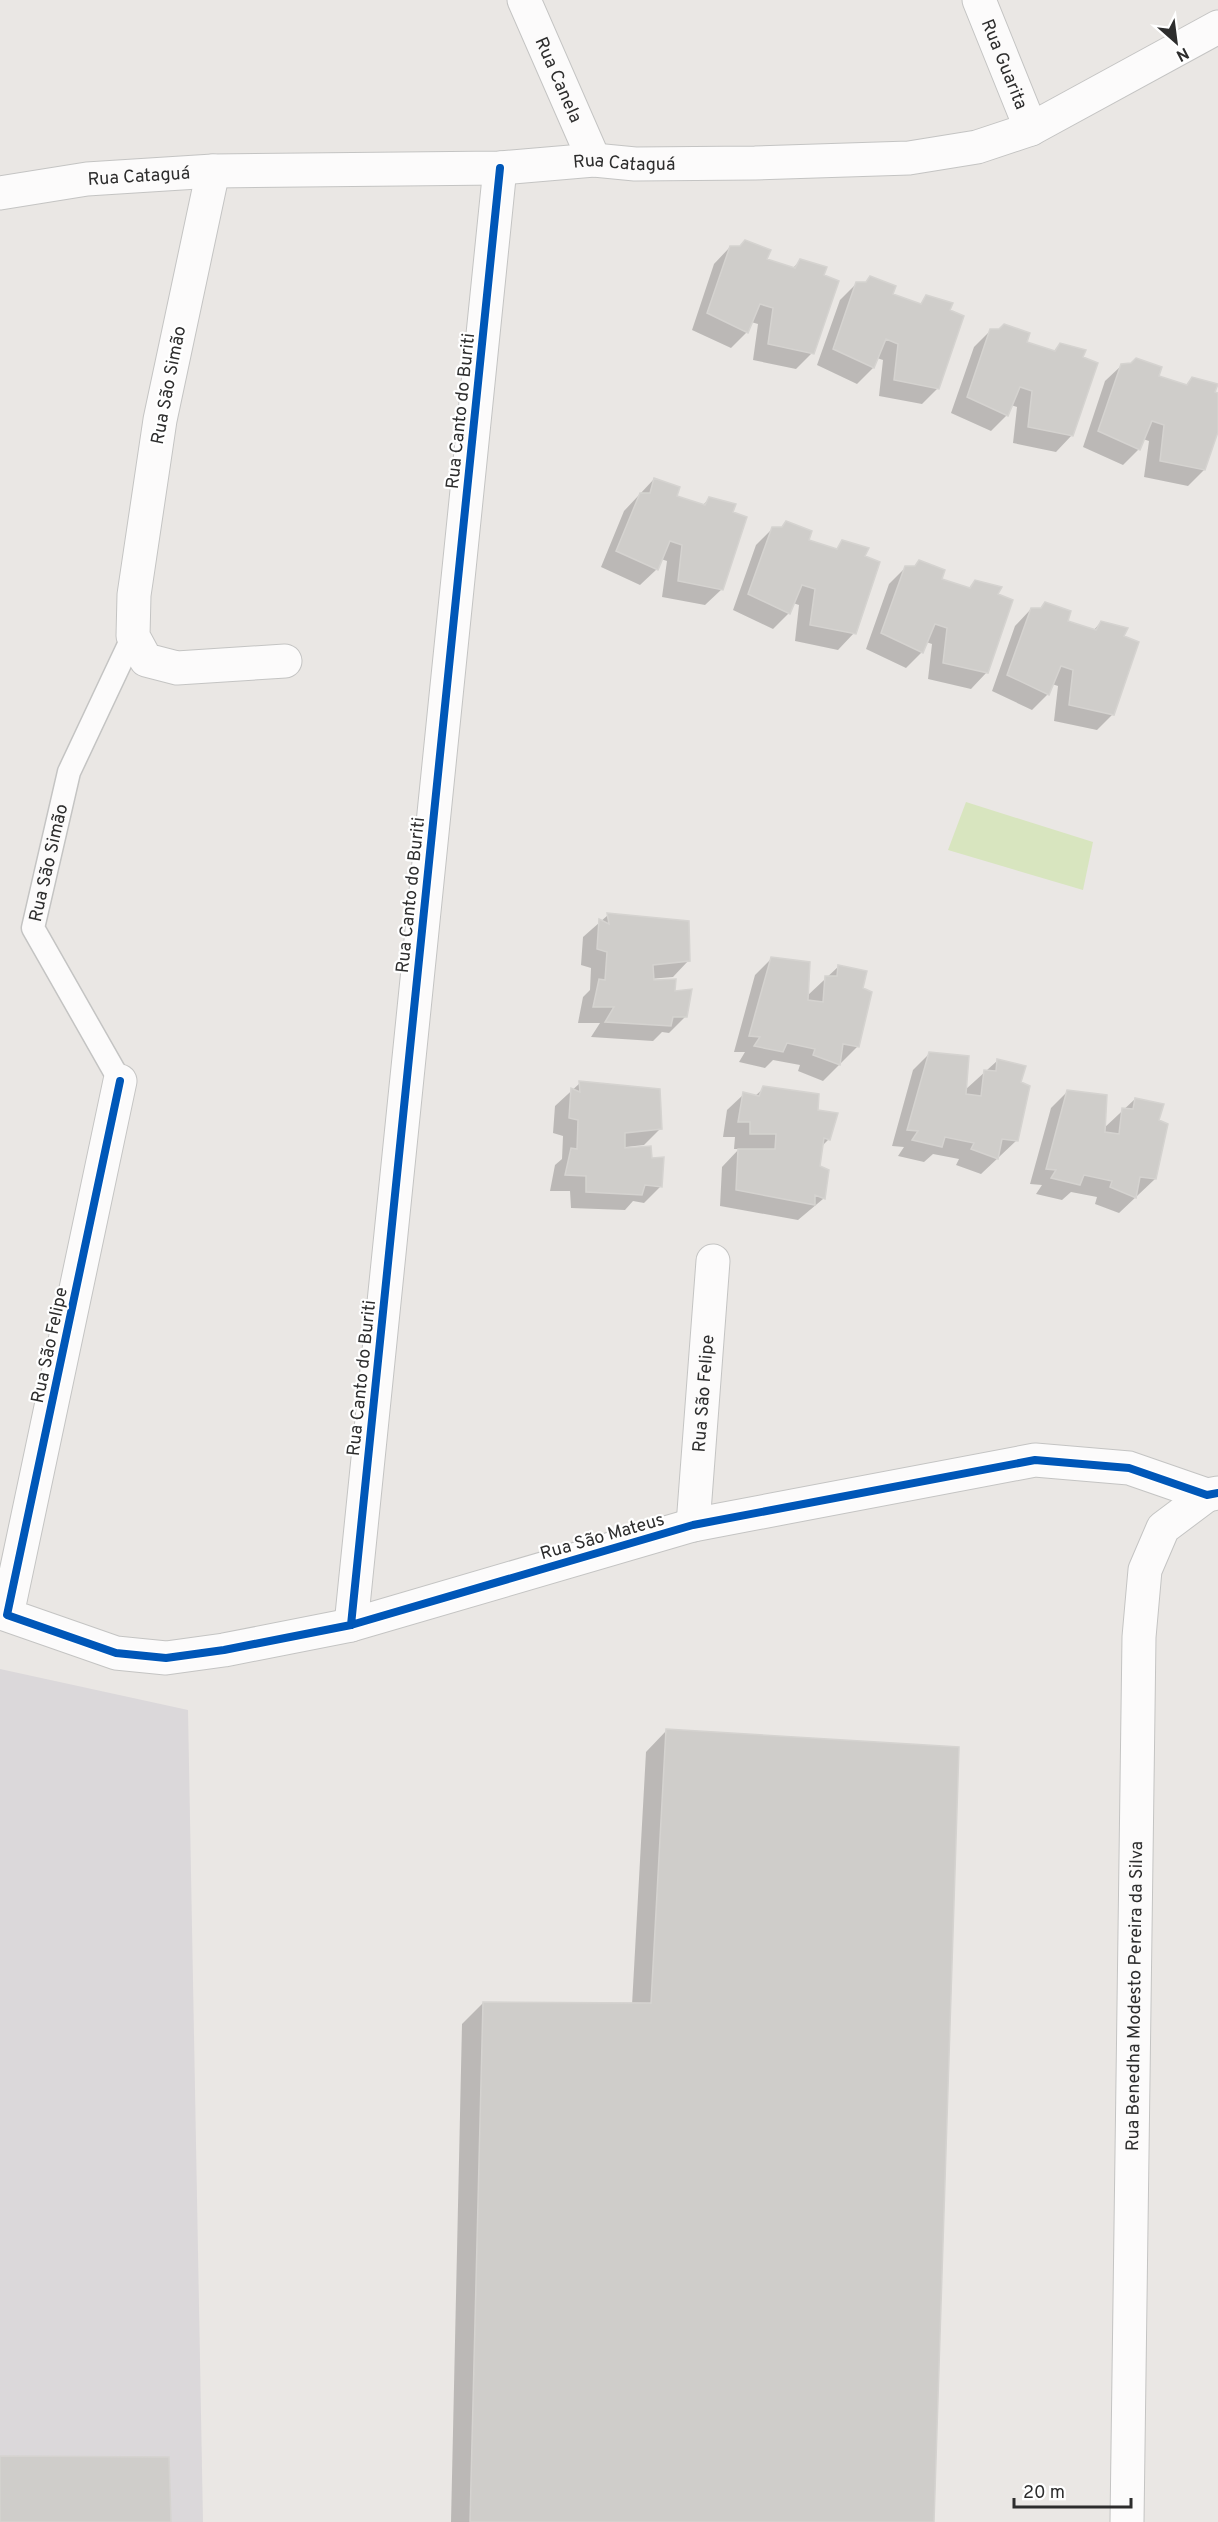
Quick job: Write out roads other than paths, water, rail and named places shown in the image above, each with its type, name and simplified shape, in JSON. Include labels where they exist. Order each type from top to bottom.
[{"type":"street","name":"Rua Canela","points":[[524,0],[594,160]]},
{"type":"street","name":"Rua Guarita","points":[[979,0],[1031,129]]},
{"type":"street","name":"Rua Cataguá","points":[[0,193],[87,179],[213,171],[500,168],[594,160],[634,164],[909,158],[977,147],[1031,129],[1218,27]]},
{"type":"street","name":"Rua Canto do Buriti","points":[[351,1624],[500,168]]},
{"type":"street","name":"Rua São Simão","points":[[133,636],[134,595],[160,420],[213,171]]},
{"type":"street","points":[[133,636],[146,660],[177,668],[285,661]]},
{"type":"street","name":"Rua São Felipe","points":[[4,1615],[120,1081]]},
{"type":"street","name":"Rua São Felipe","points":[[693,1525],[713,1261]]},
{"type":"street","name":"Rua São Mateus","points":[[4,1615],[116,1653],[166,1658],[224,1650],[351,1624],[693,1525],[1035,1460],[1129,1468],[1213,1494]]},
{"type":"street","name":"Rua Benedha Modesto Pereira da Silva","points":[[1127,2522],[1138,1637],[1145,1570],[1163,1528],[1213,1494]]},
{"type":"lane","name":"Rua São Simão","points":[[120,1081],[33,928],[69,772],[133,636]]}]
